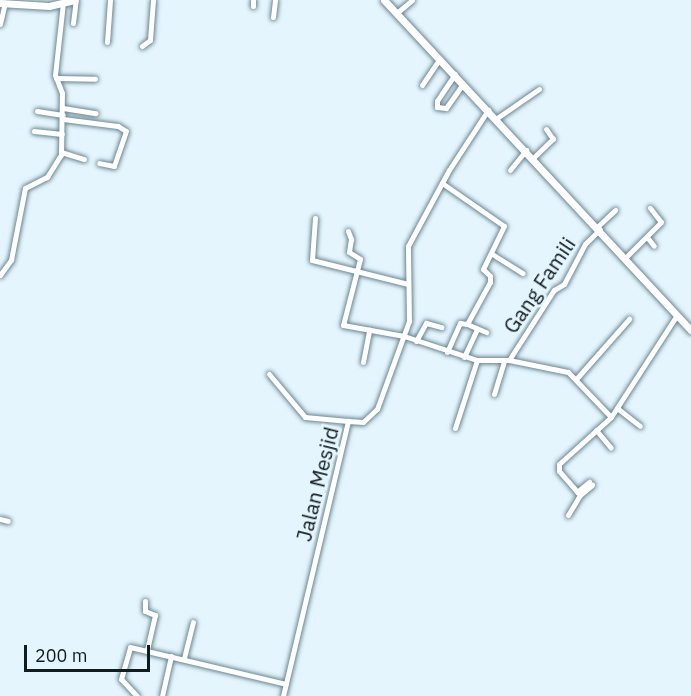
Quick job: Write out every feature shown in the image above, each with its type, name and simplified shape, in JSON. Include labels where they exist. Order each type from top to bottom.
[{"type":"street","points":[[0,24],[2,2],[63,3],[75,0],[73,23]]},
{"type":"street","points":[[107,42],[110,0]]},
{"type":"street","points":[[142,46],[150,40],[153,0]]},
{"type":"street","points":[[273,17],[275,0]]},
{"type":"street","points":[[384,0],[399,11],[463,84],[489,109],[691,330]]},
{"type":"street","points":[[399,11],[412,0]]},
{"type":"street","points":[[0,275],[11,260],[25,188],[47,177],[61,153],[63,114],[56,78],[63,3]]},
{"type":"street","points":[[422,85],[440,58]]},
{"type":"street","points":[[455,74],[438,99],[437,107],[446,108],[463,84]]},
{"type":"street","points":[[56,78],[95,79]]},
{"type":"street","points":[[497,118],[539,88]]},
{"type":"street","name":"Jalan Mesjid","points":[[283,696],[348,421],[363,422],[377,409],[411,312],[408,246],[442,183],[489,109]]},
{"type":"street","points":[[37,111],[63,114],[118,126],[126,130],[114,166],[99,163]]},
{"type":"street","points":[[63,114],[96,113]]},
{"type":"street","points":[[533,158],[553,139],[546,129]]},
{"type":"street","points":[[34,131],[62,134]]},
{"type":"street","points":[[510,170],[526,150]]},
{"type":"street","points":[[61,153],[84,159]]},
{"type":"street","points":[[442,183],[504,224],[492,254],[483,268],[490,276],[490,282],[466,324]]},
{"type":"street","points":[[625,258],[661,222],[650,208]]},
{"type":"street","name":"Gang Famili","points":[[494,394],[506,361],[554,290],[564,284],[585,244],[615,210]]},
{"type":"street","points":[[315,218],[311,259],[408,284]]},
{"type":"street","points":[[348,231],[351,239],[349,252],[359,257],[343,325],[404,336],[477,360],[506,361],[564,371],[577,378],[611,417]]},
{"type":"street","points":[[647,237],[654,246]]},
{"type":"street","points":[[492,254],[522,273]]},
{"type":"street","points":[[579,493],[559,466],[611,417],[677,315]]},
{"type":"street","points":[[577,378],[629,319]]},
{"type":"street","points":[[416,341],[427,322],[441,327]]},
{"type":"street","points":[[447,351],[460,323],[486,332]]},
{"type":"street","points":[[464,357],[477,329]]},
{"type":"street","points":[[363,362],[369,330]]},
{"type":"street","points":[[455,428],[477,360]]},
{"type":"street","points":[[269,374],[305,417],[348,421]]},
{"type":"street","points":[[617,408],[640,426]]},
{"type":"street","points":[[596,430],[611,448]]},
{"type":"street","points":[[568,515],[579,493],[591,484]]},
{"type":"street","points":[[0,519],[8,521]]},
{"type":"street","points":[[146,601],[145,610],[155,614],[147,650]]},
{"type":"street","points":[[184,658],[193,622]]},
{"type":"street","points":[[137,696],[122,679],[129,648],[184,658],[286,684]]},
{"type":"street","points":[[162,696],[171,656]]}]
